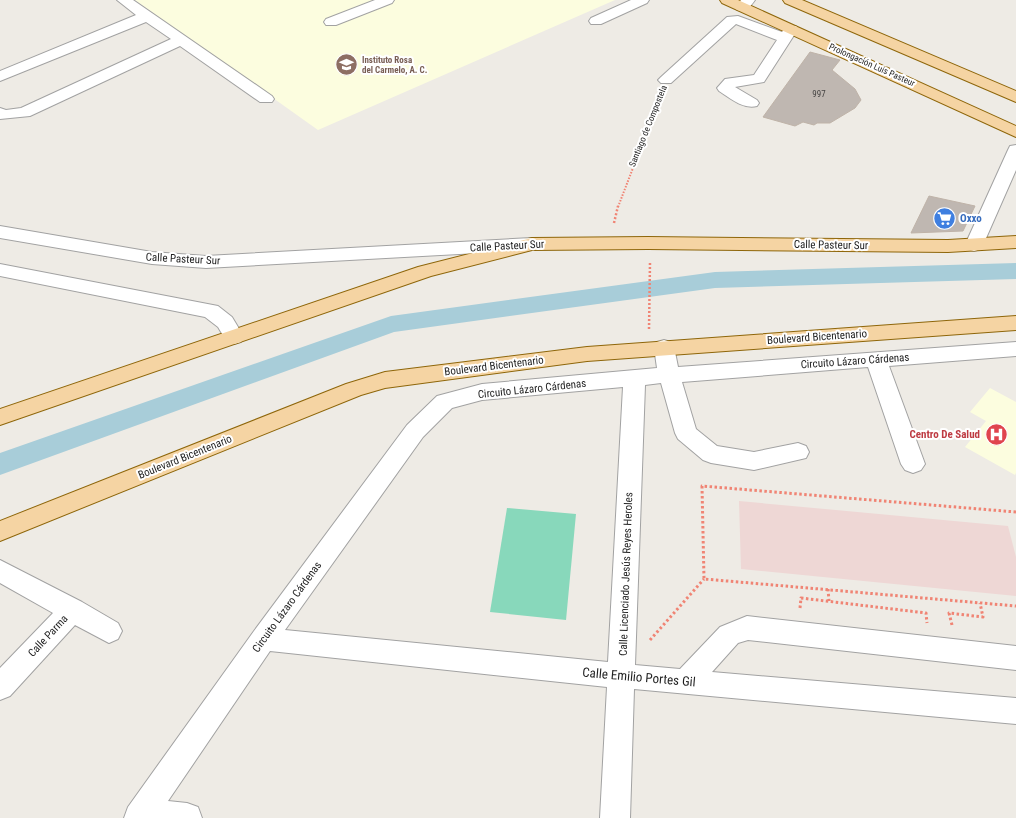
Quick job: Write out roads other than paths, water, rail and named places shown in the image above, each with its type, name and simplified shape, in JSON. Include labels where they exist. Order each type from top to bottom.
[{"type":"main road","name":"Prolongación Luis Pasteur","points":[[727,0],[745,3],[788,34],[947,99],[1016,132]]},
{"type":"main road","points":[[790,0],[1016,97]]},
{"type":"main road","points":[[947,99],[978,81]]},
{"type":"main road","name":"Calle Pasteur Sur","points":[[532,244],[974,245],[1016,242]]},
{"type":"main road","points":[[0,417],[425,271],[532,244]]},
{"type":"main road","name":"Boulevard Bicentenario","points":[[0,531],[354,389],[385,380],[587,354],[664,347],[1016,323]]},
{"type":"street","points":[[124,0],[266,99]]},
{"type":"street","points":[[331,22],[387,0]]},
{"type":"street","points":[[596,21],[642,0]]},
{"type":"street","points":[[0,76],[147,16]]},
{"type":"street","name":"Santiago de Compostela","points":[[666,80],[732,20],[738,20],[788,34]]},
{"type":"street","points":[[751,103],[725,88],[726,86],[730,83],[759,79],[788,34]]},
{"type":"street","points":[[0,113],[3,115],[24,113],[181,40]]},
{"type":"street","points":[[974,245],[1016,150]]},
{"type":"street","name":"Calle Pasteur Sur","points":[[0,232],[152,258],[206,262],[532,244]]},
{"type":"street","points":[[0,270],[211,311],[222,317],[229,326],[234,337]]},
{"type":"street","points":[[990,351],[1003,341],[1016,337]]},
{"type":"street","points":[[664,347],[669,375],[686,433],[712,454],[754,461],[798,452]]},
{"type":"street","name":"Circuito Lázaro Cárdenas","points":[[141,815],[263,639],[415,431],[445,402],[482,392],[669,375],[1016,349]]},
{"type":"street","points":[[876,360],[913,464]]},
{"type":"street","name":"Calle Licenciado Jesús Reyes Heroles","points":[[615,818],[634,379]]},
{"type":"street","name":"Calle Parma","points":[[0,571],[73,610],[0,687]]},
{"type":"street","points":[[73,610],[109,631]]},
{"type":"street","points":[[685,682],[729,635],[747,628],[1016,658]]},
{"type":"street","name":"Calle Emilio Portes Gil","points":[[263,639],[622,676],[1016,711]]},
{"type":"street","points":[[141,815],[187,818]]},
{"type":"waterway","points":[[0,464],[391,324],[715,280],[1016,271]]},
{"type":"place","name":"Instituto Rosa del Carmelo, A. C.","points":[[347,65]]},
{"type":"place","name":"Oxxo","points":[[944,218]]},
{"type":"place","name":"Centro De Salud","points":[[996,434]]}]
